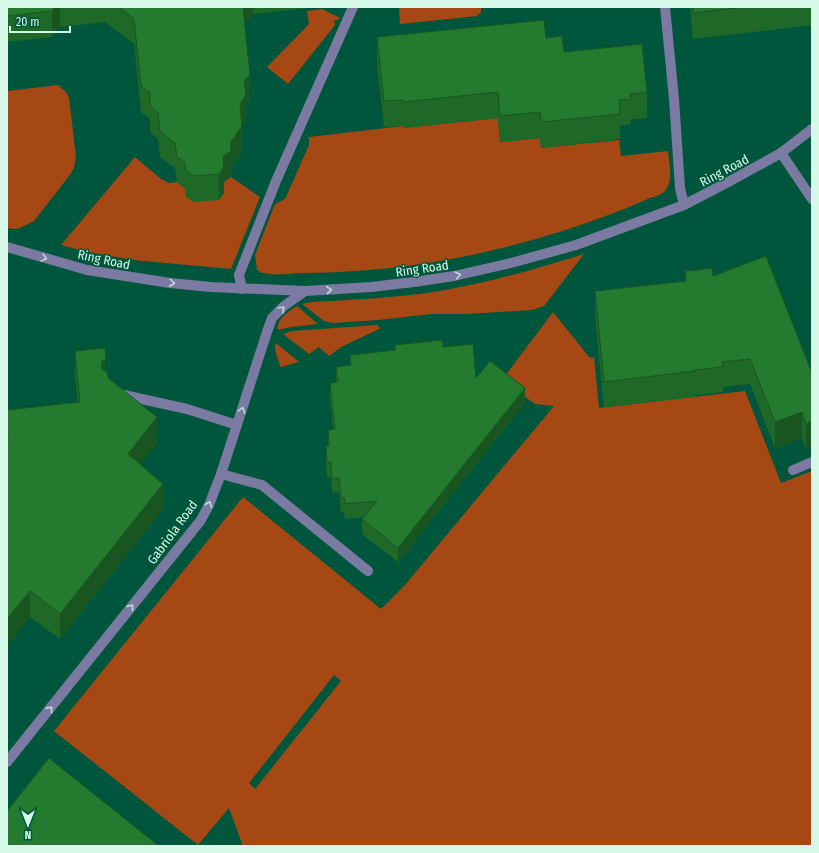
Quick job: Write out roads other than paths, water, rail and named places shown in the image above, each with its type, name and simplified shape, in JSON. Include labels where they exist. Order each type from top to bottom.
[{"type":"street","points":[[242,289],[239,275],[276,181],[353,7]]},
{"type":"street","points":[[665,7],[674,99],[680,188],[684,205]]},
{"type":"street","name":"Ring Road","points":[[7,247],[87,270],[124,277],[170,283],[242,289],[305,291],[371,287],[454,276],[511,263],[576,244],[684,205],[730,182],[781,153],[812,128]]},
{"type":"street","points":[[781,153],[812,199]]},
{"type":"street","name":"Gabriola Road","points":[[7,762],[201,520],[209,505],[221,474],[272,318],[284,306],[305,291]]},
{"type":"street","points":[[107,391],[187,410],[237,425]]},
{"type":"street","points":[[793,470],[812,462]]},
{"type":"street","points":[[221,474],[262,485],[368,571]]}]
